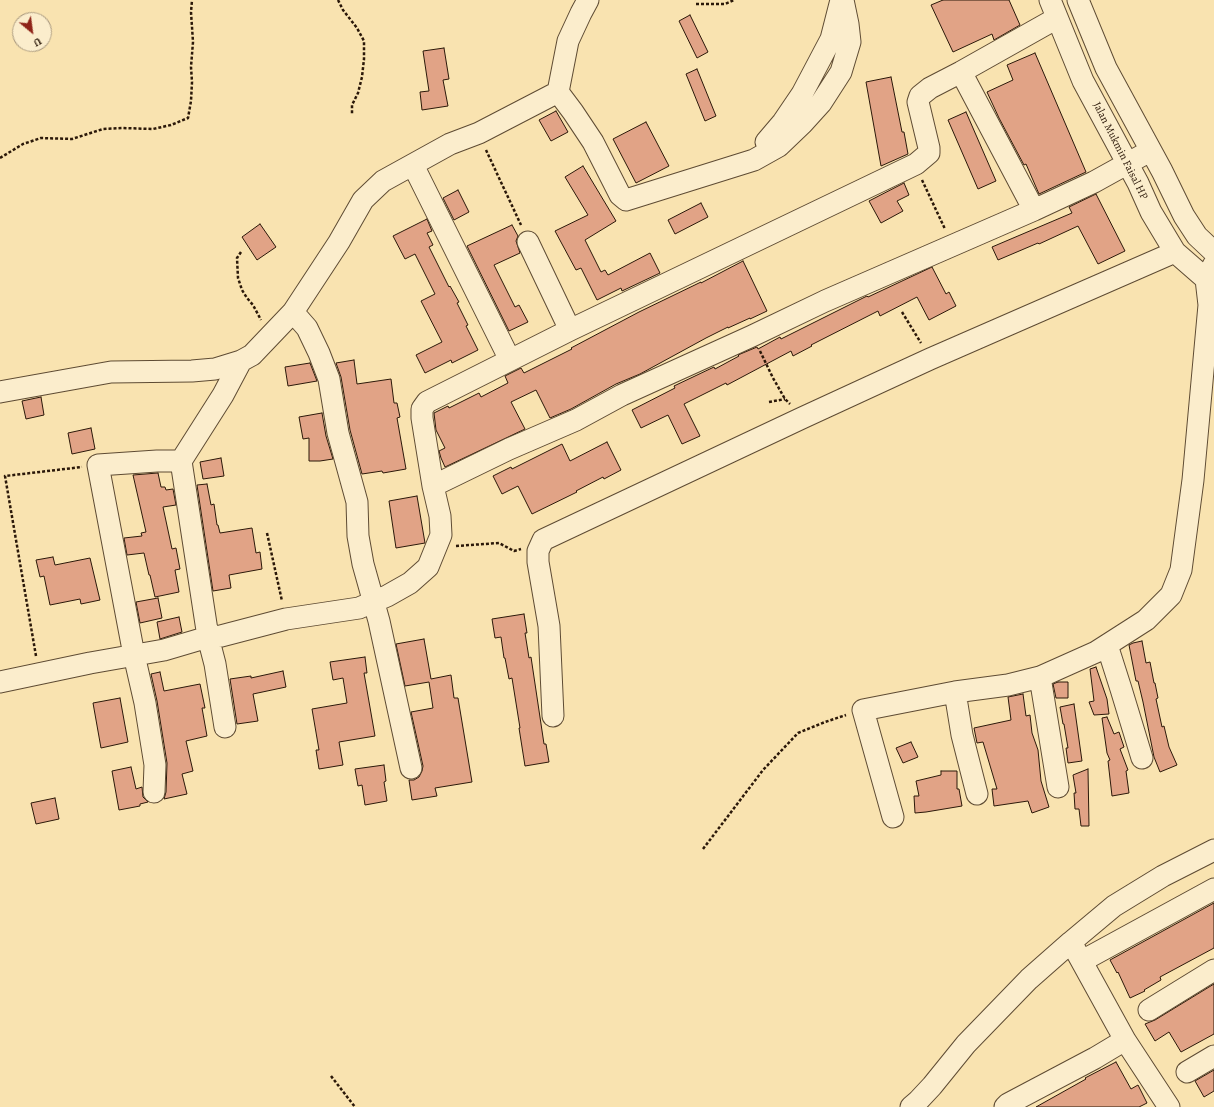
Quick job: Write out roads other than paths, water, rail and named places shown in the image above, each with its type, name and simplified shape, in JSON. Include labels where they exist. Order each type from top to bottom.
[{"type":"street","points":[[588,0],[568,41],[558,92],[593,142],[620,195],[626,200],[754,160],[779,146],[821,103],[841,72],[850,42],[848,24],[842,0]]},
{"type":"street","points":[[1078,0],[1106,68],[1162,171],[1184,216],[1197,236],[1214,252]]},
{"type":"street","points":[[0,682],[90,663],[164,650],[208,637],[221,636],[286,619],[359,608],[410,584],[428,567],[441,535],[440,516],[433,486],[422,418],[422,409],[427,402],[570,330],[916,164],[929,153],[918,102],[920,96],[930,88],[960,72],[1054,9]]},
{"type":"street","name":"Jalan Mukmin Faisal HP","points":[[1054,9],[1083,81],[1138,183],[1151,212],[1175,252],[1211,276]]},
{"type":"street","points":[[960,72],[1034,210]]},
{"type":"street","points":[[0,392],[111,372],[192,371],[215,368],[241,361],[252,355],[293,312],[339,242],[363,200],[383,181],[450,144],[479,133],[558,92]]},
{"type":"street","points":[[433,486],[509,449],[576,420],[622,395],[825,301],[1034,210],[1094,182],[1150,151]]},
{"type":"street","points":[[413,165],[510,360]]},
{"type":"street","points":[[528,242],[570,330]]},
{"type":"street","points":[[553,716],[549,626],[538,562],[538,552],[543,540],[930,359],[1175,252]]},
{"type":"street","points":[[893,817],[863,710],[1040,677],[1096,652],[1146,620],[1171,595],[1181,570],[1193,480],[1211,276]]},
{"type":"street","points":[[293,312],[307,328],[329,378],[338,433],[357,502],[358,536],[363,564],[379,622],[411,768]]},
{"type":"street","points":[[225,727],[215,664],[208,637],[181,461],[223,395],[241,361]]},
{"type":"street","points":[[154,792],[155,765],[145,703],[134,655],[98,466],[157,461],[181,461]]},
{"type":"street","points":[[1107,645],[1122,689],[1142,758]]},
{"type":"street","points":[[1040,677],[1058,787]]},
{"type":"street","points":[[955,692],[962,735],[977,794]]},
{"type":"street","points":[[911,1107],[932,1086],[966,1044],[1029,979],[1071,942],[1114,906],[1163,876],[1214,850]]},
{"type":"street","points":[[1082,961],[1214,889]]},
{"type":"street","points":[[1071,942],[1125,1040],[1168,1107]]},
{"type":"street","points":[[1149,1010],[1214,970]]},
{"type":"street","points":[[1005,1107],[1125,1040]]},
{"type":"street","points":[[1187,1072],[1214,1056]]}]
